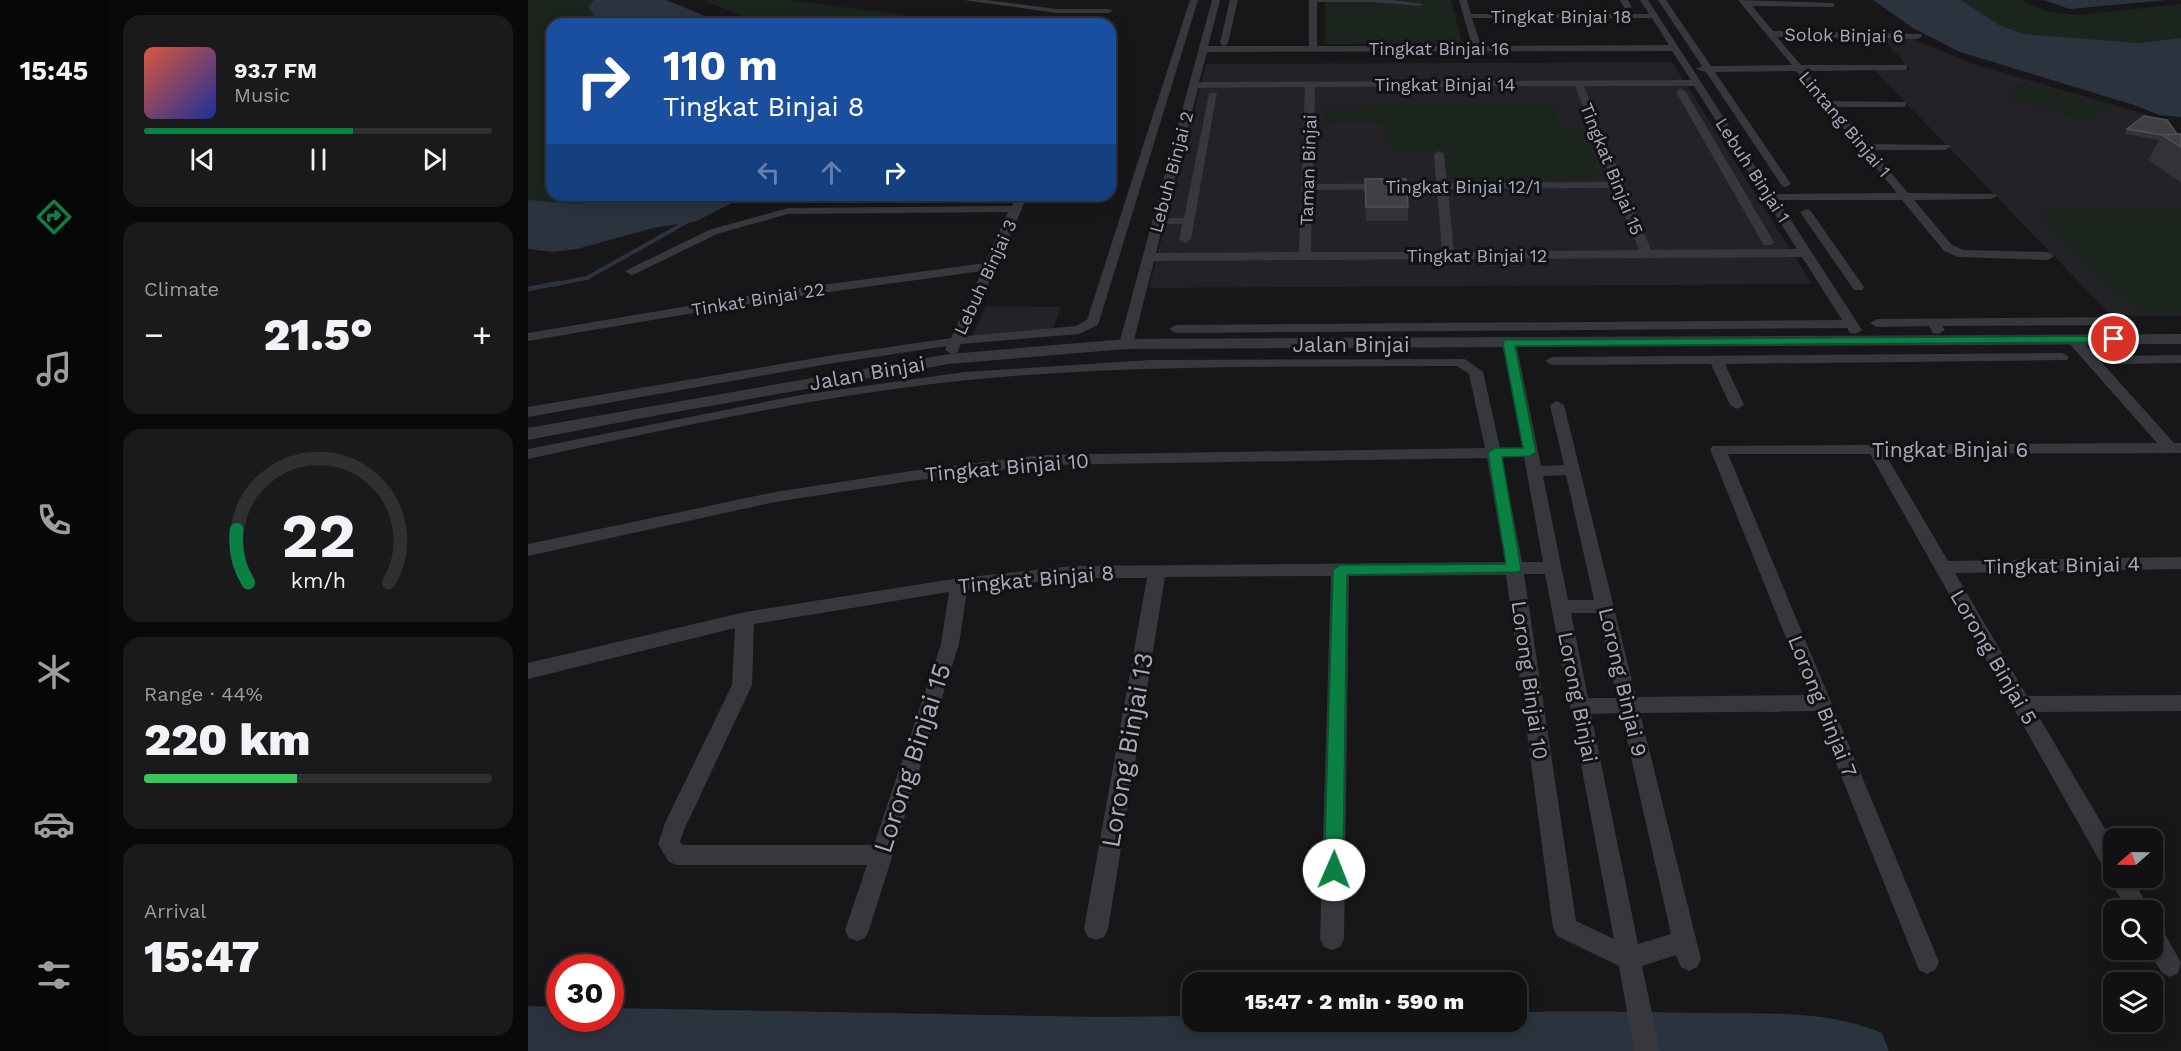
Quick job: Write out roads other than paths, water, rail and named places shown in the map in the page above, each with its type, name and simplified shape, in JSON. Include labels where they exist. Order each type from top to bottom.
[{"type":"street","points":[[967,0],[1057,11],[1108,11]]},
{"type":"street","points":[[1105,18],[1114,0]]},
{"type":"street","name":"Lebuh Binjai 2","points":[[955,341],[1079,330],[1094,322],[1194,0]]},
{"type":"street","name":"Lebuh Binjai 2","points":[[1126,344],[1216,0]]},
{"type":"street","points":[[1224,43],[1234,0]]},
{"type":"street","points":[[1313,48],[1313,0],[1388,0],[1420,4]]},
{"type":"street","points":[[1463,0],[1476,48]]},
{"type":"street","name":"Lebuh Binjai 1","points":[[1644,0],[1862,341]]},
{"type":"street","name":"Lebuh Binjai 1","points":[[1662,0],[1786,184]]},
{"type":"street","points":[[1744,2],[1831,5]]},
{"type":"street","name":"Lintang Binjai 1","points":[[1744,2],[1948,248],[1962,254],[2048,256]]},
{"type":"street","name":"Tingkat Binjai 18","points":[[1468,16],[1549,12],[1655,16]]},
{"type":"street","name":"Solok Binjai 6","points":[[1770,34],[1918,36]]},
{"type":"street","name":"Tingkat Binjai 16","points":[[1203,49],[1675,48]]},
{"type":"street","points":[[1688,69],[1904,67]]},
{"type":"street","name":"Tingkat Binjai 15","points":[[1578,83],[1646,254]]},
{"type":"street","name":"Tingkat Binjai 14","points":[[1194,85],[1697,83]]},
{"type":"street","name":"Taman Binjai","points":[[1305,256],[1310,84]]},
{"type":"street","points":[[1681,92],[1768,242]]},
{"type":"street","points":[[1185,239],[1214,94]]},
{"type":"street","points":[[1828,104],[1903,104]]},
{"type":"street","points":[[1690,107],[1713,107]]},
{"type":"street","points":[[1187,110],[1210,110]]},
{"type":"street","points":[[1864,147],[1945,147]]},
{"type":"street","points":[[1439,154],[1448,255]]},
{"type":"street","name":"Tingkat Binjai 12/1","points":[[1308,188],[1618,185]]},
{"type":"street","points":[[1770,197],[1991,196]]},
{"type":"street","name":"Lebuh Binjai 3","points":[[949,359],[955,341],[1019,201]]},
{"type":"street","points":[[631,271],[713,232],[788,212],[1016,209]]},
{"type":"street","name":"Lebuh Binjai 1","points":[[1806,212],[1857,287]]},
{"type":"street","points":[[1755,219],[1816,227]]},
{"type":"street","points":[[1158,221],[1189,221]]},
{"type":"street","name":"Tingkat Binjai 12","points":[[1149,257],[1806,253]]},
{"type":"street","name":"Tinkat Binjai 22","points":[[528,337],[771,296],[989,266]]},
{"type":"street","points":[[1876,323],[2116,321],[2134,339]]},
{"type":"street","points":[[1933,322],[1946,340]]},
{"type":"street","points":[[1176,329],[1218,337],[1851,324]]},
{"type":"street","points":[[1731,325],[1739,341]]},
{"type":"street","name":"Jalan Binjai","points":[[528,434],[949,359],[1218,337],[1390,344],[2172,339]]},
{"type":"street","points":[[2073,339],[2176,448]]},
{"type":"street","points":[[2117,360],[2181,358],[2172,339]]},
{"type":"street","points":[[1976,340],[1991,357]]},
{"type":"street","points":[[528,412],[828,360],[955,341]]},
{"type":"street","points":[[1616,342],[1622,361]]},
{"type":"street","name":"Lorong Binjai","points":[[1509,343],[1647,1051]]},
{"type":"street","points":[[528,454],[749,409],[964,376],[1106,365],[1392,363],[1390,344]]},
{"type":"street","points":[[1020,372],[1022,352]]},
{"type":"street","points":[[1552,361],[2062,357]]},
{"type":"street","points":[[827,380],[828,360]]},
{"type":"street","points":[[1716,360],[1737,405]]},
{"type":"street","name":"Lorong Binjai 10","points":[[1392,363],[1460,362],[1476,372],[1495,453],[1514,569],[1565,928],[1629,959]]},
{"type":"street","name":"Lorong Binjai 9","points":[[1557,405],[1687,950],[1629,959]]},
{"type":"street","points":[[554,429],[562,406]]},
{"type":"street","points":[[592,441],[599,420]]},
{"type":"street","name":"Tingkat Binjai 6","points":[[1718,449],[2176,448]]},
{"type":"street","name":"Lorong Binjai 7","points":[[1718,449],[1927,962]]},
{"type":"street","name":"Lorong Binjai 5","points":[[1875,449],[2103,846]]},
{"type":"street","name":"Tingkat Binjai 10","points":[[528,550],[775,497],[911,476],[1041,460],[1495,453],[1572,470]]},
{"type":"street","name":"Tingkat Binjai 4","points":[[1942,567],[2181,563]]},
{"type":"street","name":"Tingkat Binjai 8","points":[[528,671],[745,619],[959,584],[1072,572],[1553,568]]},
{"type":"street","points":[[1332,939],[1340,570]]},
{"type":"street","name":"Lorong Binjai 13","points":[[1096,929],[1157,571]]},
{"type":"street","name":"Lorong Binjai 15","points":[[857,930],[950,644],[959,584]]},
{"type":"street","points":[[1560,607],[1605,606]]},
{"type":"street","points":[[745,619],[742,685],[673,830],[669,844],[676,855],[880,855]]},
{"type":"street","points":[[1580,706],[1821,703]]},
{"type":"street","points":[[2021,704],[2181,703]]},
{"type":"street","points":[[2163,953],[2170,965]]},
{"type":"waterway","points":[[551,285],[587,278],[690,220]]},
{"type":"waterway","points":[[528,289],[559,283]]},
{"type":"waterway","points":[[528,1031],[1101,1042],[1586,1036],[1818,1040],[1864,1051]]}]
